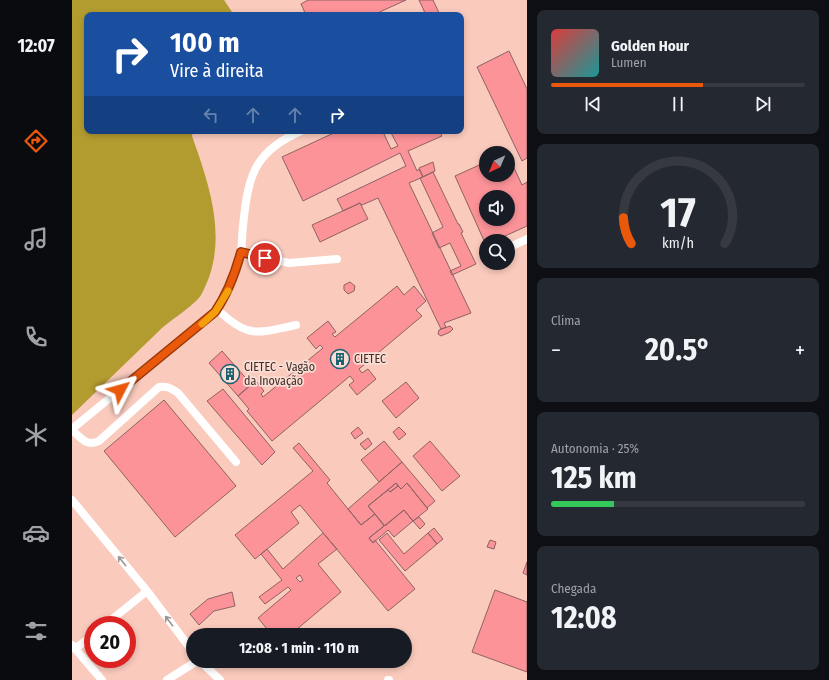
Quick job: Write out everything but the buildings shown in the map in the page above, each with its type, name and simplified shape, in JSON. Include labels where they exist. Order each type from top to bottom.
[{"type":"lane","points":[[236,462],[178,393],[165,386],[159,387],[99,441],[93,443],[85,442],[72,430],[204,322],[217,309],[232,283],[241,252],[247,193],[255,169],[262,156],[274,144],[295,134]]},
{"type":"lane","points":[[515,245],[527,239]]},
{"type":"lane","points":[[241,252],[289,263],[337,258]]},
{"type":"lane","points":[[217,309],[230,321],[245,331],[264,331],[296,325]]},
{"type":"lane","points":[[72,500],[186,643]]},
{"type":"lane","points":[[116,616],[146,591]]},
{"type":"lane","points":[[84,641],[74,647],[102,680]]},
{"type":"lane","points":[[167,680],[187,668]]},
{"type":"lane","points":[[207,668],[220,680]]},
{"type":"shaded area","points":[[72,0],[224,0],[232,12],[84,12],[84,134],[192,134],[210,195],[216,235],[210,275],[198,299],[162,328],[72,415]]},
{"type":"slow traffic","points":[[202,324],[215,312],[228,291]]},
{"type":"place","name":"CIETEC","points":[[340,359]]},
{"type":"place","name":"CIETEC - Vagão da Inovação","points":[[230,374]]},
{"type":"route","points":[[120,390],[215,312],[223,301],[232,283],[241,252],[265,258]]}]
